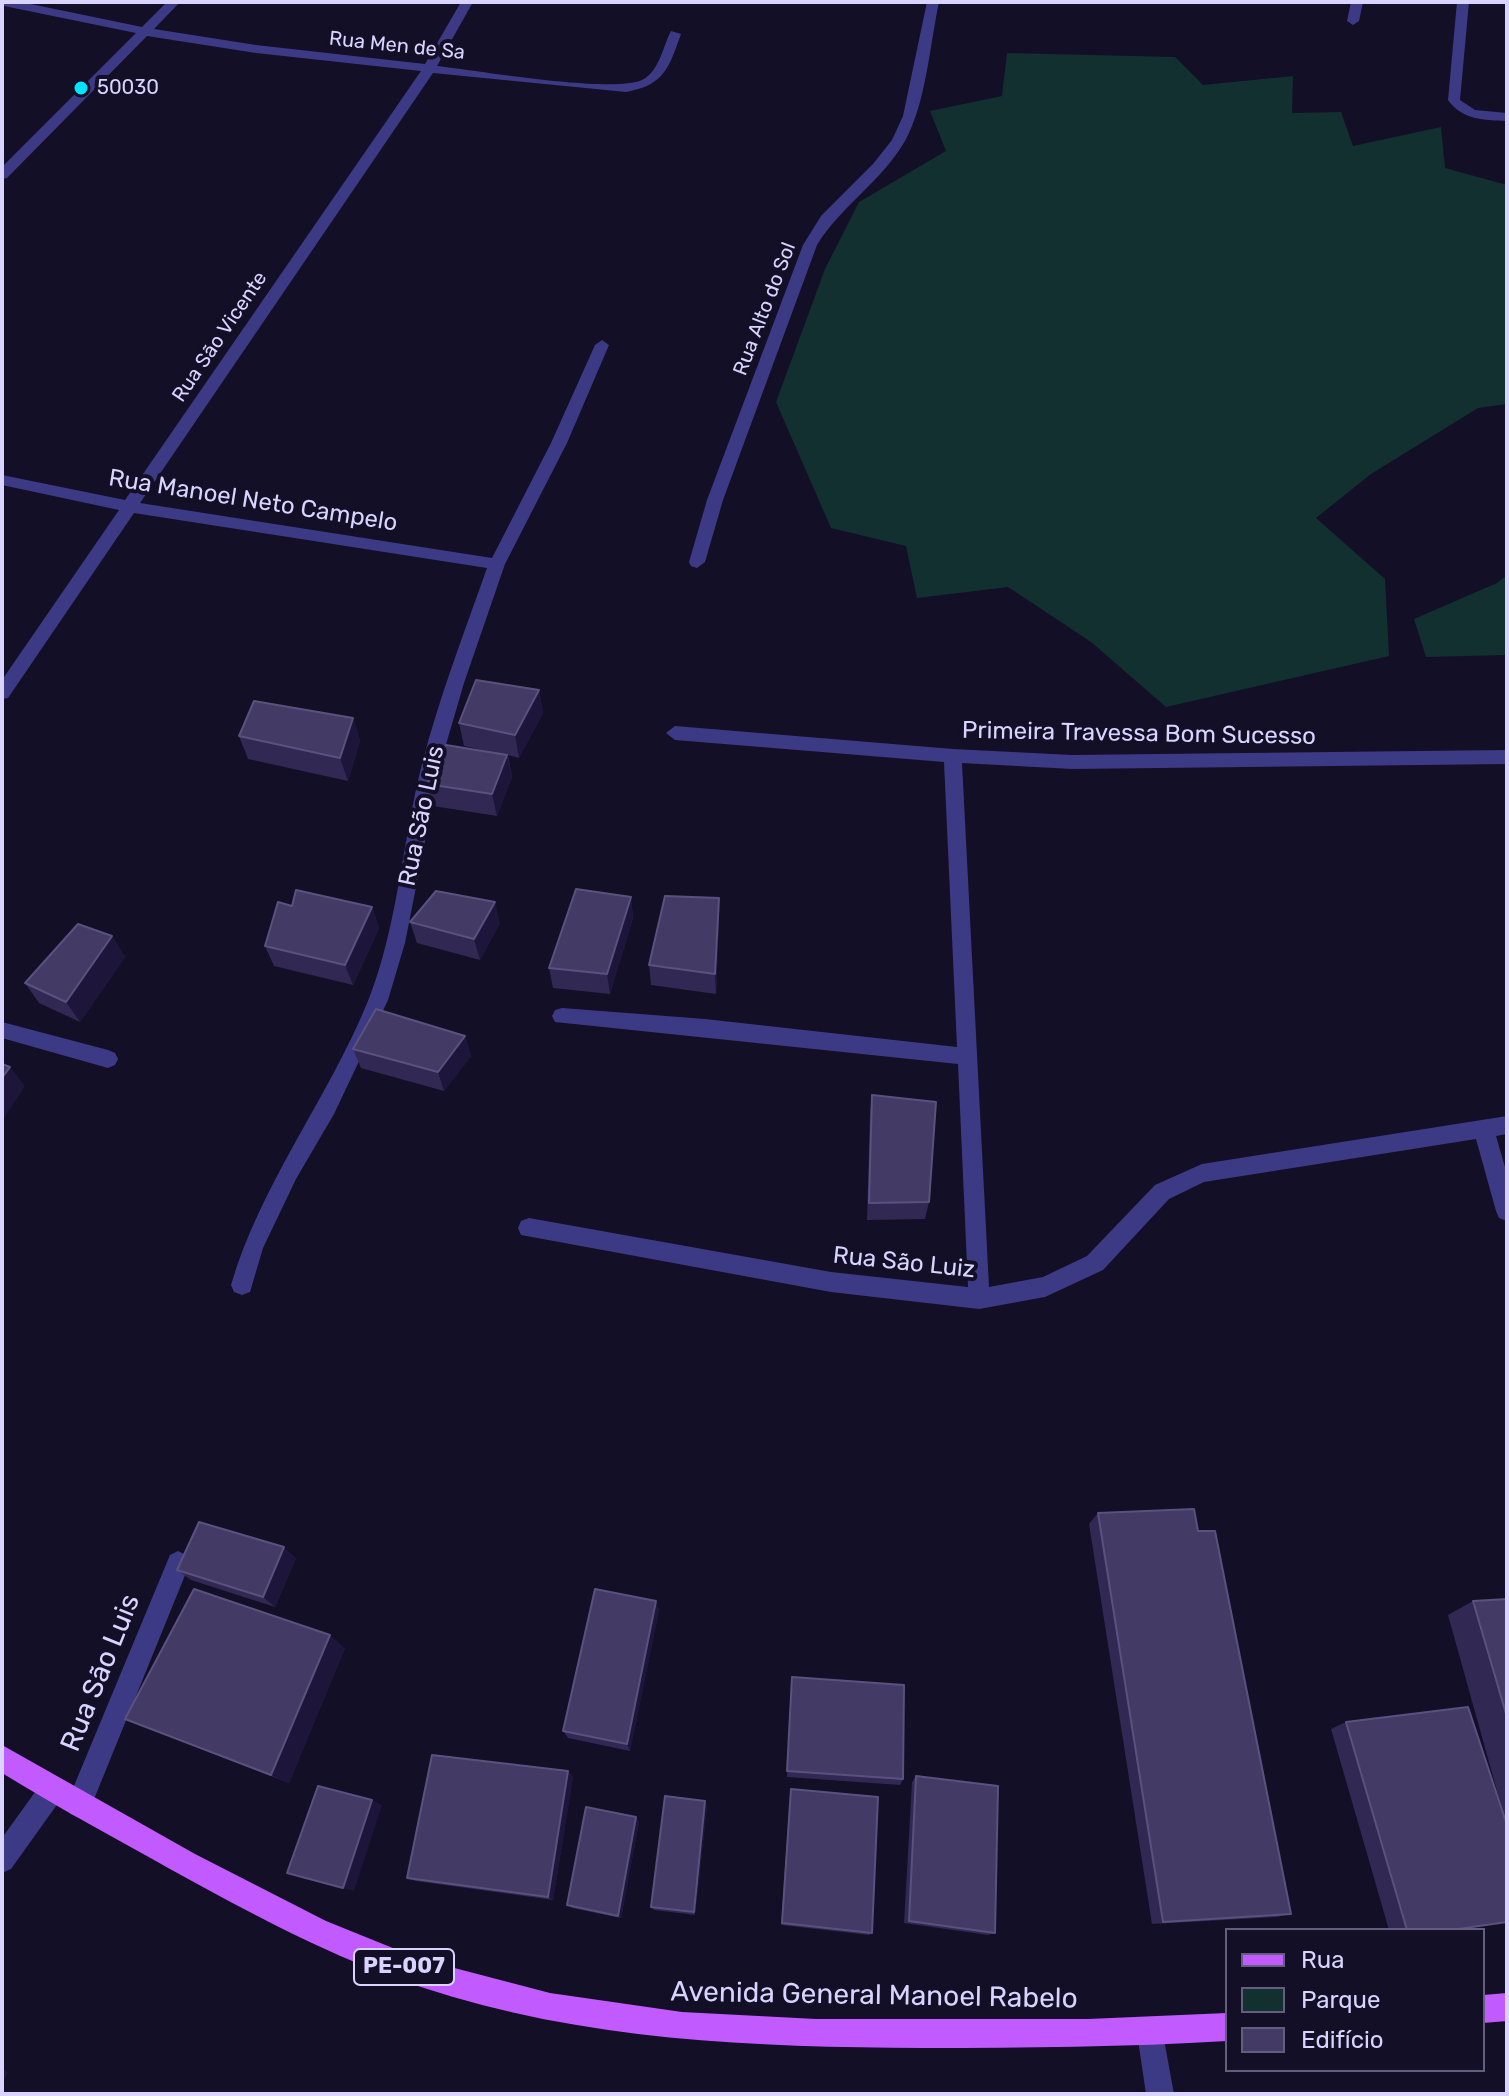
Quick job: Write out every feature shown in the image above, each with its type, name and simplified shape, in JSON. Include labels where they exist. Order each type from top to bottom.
[{"type":"main road","name":"Avenida General Manoel Rabelo","points":[[2,1758],[52,1790],[245,1897],[330,1939],[423,1974],[517,2000],[624,2021],[850,2034],[1151,2033],[1225,2027]]},
{"type":"main road","points":[[1485,2009],[1507,2007]]},
{"type":"street","name":"Rua Men de Sa","points":[[4,2],[147,32],[317,57],[610,89],[645,87],[660,73],[675,34]]},
{"type":"street","points":[[2,175],[174,2]]},
{"type":"street","name":"Rua São Vicente","points":[[2,693],[429,69],[467,2]]},
{"type":"street","name":"Rua Alto do Sol","points":[[697,562],[715,500],[810,245],[826,219],[878,167],[898,141],[909,116],[933,2]]},
{"type":"street","points":[[1353,21],[1357,2]]},
{"type":"street","points":[[1463,2],[1454,100],[1458,108],[1467,113],[1507,117]]},
{"type":"street","name":"Rua São Luis","points":[[242,1285],[259,1234],[289,1172],[327,1108],[378,1000],[395,943],[431,765],[455,683],[497,564],[559,443],[602,345]]},
{"type":"street","name":"Rua Manoel Neto Campelo","points":[[2,480],[131,507],[497,564]]},
{"type":"street","name":"Primeira Travessa Bom Sucesso","points":[[675,733],[953,756],[1072,762],[1507,757]]},
{"type":"street","points":[[953,756],[979,1299]]},
{"type":"street","points":[[562,1016],[720,1029],[968,1057]]},
{"type":"street","points":[[2,1030],[108,1059]]},
{"type":"street","name":"Rua São Luiz","points":[[529,1228],[831,1282],[979,1299],[1045,1287],[1095,1263],[1162,1192],[1202,1173],[1507,1125]]},
{"type":"street","points":[[1484,1130],[1507,1211]]},
{"type":"street","name":"Rua São Luis","points":[[79,1805],[178,1563]]},
{"type":"street","points":[[2,1860],[52,1790]]},
{"type":"street","points":[[1151,2033],[1160,2094]]},
{"type":"green space","points":[[1007,53],[1175,57],[1203,85],[1293,76],[1292,113],[1341,112],[1353,146],[1441,127],[1445,168],[1507,185],[1507,404],[1478,408],[1371,474],[1316,518],[1385,579],[1389,656],[1166,707],[1091,642],[1008,587],[917,598],[906,546],[831,528],[776,402],[825,269],[859,202],[946,151],[930,111],[1002,96]]},
{"type":"green space","points":[[1507,575],[1507,655],[1426,657],[1414,619],[1497,583]]},
{"type":"building","points":[[476,680],[539,690],[515,735],[459,723]]},
{"type":"building","points":[[254,701],[353,718],[340,758],[239,736]]},
{"type":"building","points":[[446,745],[507,755],[492,794],[427,784]]},
{"type":"building","points":[[576,889],[631,897],[607,974],[549,968]]},
{"type":"building","points":[[296,890],[372,907],[345,965],[265,946],[278,902],[292,906]]},
{"type":"building","points":[[436,891],[495,902],[474,939],[410,922]]},
{"type":"building","points":[[665,896],[719,898],[715,974],[649,965]]},
{"type":"building","points":[[78,924],[112,936],[66,1002],[25,983]]},
{"type":"building","points":[[376,1009],[465,1036],[438,1072],[353,1049]]},
{"type":"building","points":[[2,1064],[10,1067],[2,1078]]},
{"type":"building","points":[[872,1095],[936,1102],[929,1202],[869,1203]]},
{"type":"building","points":[[1194,1509],[1198,1531],[1215,1531],[1291,1914],[1163,1922],[1098,1513]]},
{"type":"building","points":[[199,1522],[284,1547],[263,1597],[177,1570]]},
{"type":"building","points":[[194,1589],[330,1635],[271,1775],[125,1719]]},
{"type":"building","points":[[595,1589],[656,1601],[627,1744],[563,1731]]},
{"type":"building","points":[[1507,1599],[1507,1717],[1473,1601]]},
{"type":"building","points":[[792,1677],[904,1685],[903,1779],[787,1771]]},
{"type":"building","points":[[1468,1707],[1507,1825],[1507,1922],[1465,1928],[1406,1928],[1346,1722]]},
{"type":"building","points":[[432,1755],[568,1771],[548,1897],[407,1878]]},
{"type":"building","points":[[916,1776],[998,1786],[995,1933],[909,1921]]},
{"type":"building","points":[[318,1786],[372,1800],[343,1888],[287,1873]]},
{"type":"building","points":[[791,1789],[878,1797],[872,1933],[782,1923]]},
{"type":"building","points":[[665,1796],[705,1801],[694,1912],[651,1907]]},
{"type":"building","points":[[586,1807],[636,1817],[618,1916],[567,1905]]},
{"type":"place","name":"50030","points":[[81,88]]}]
